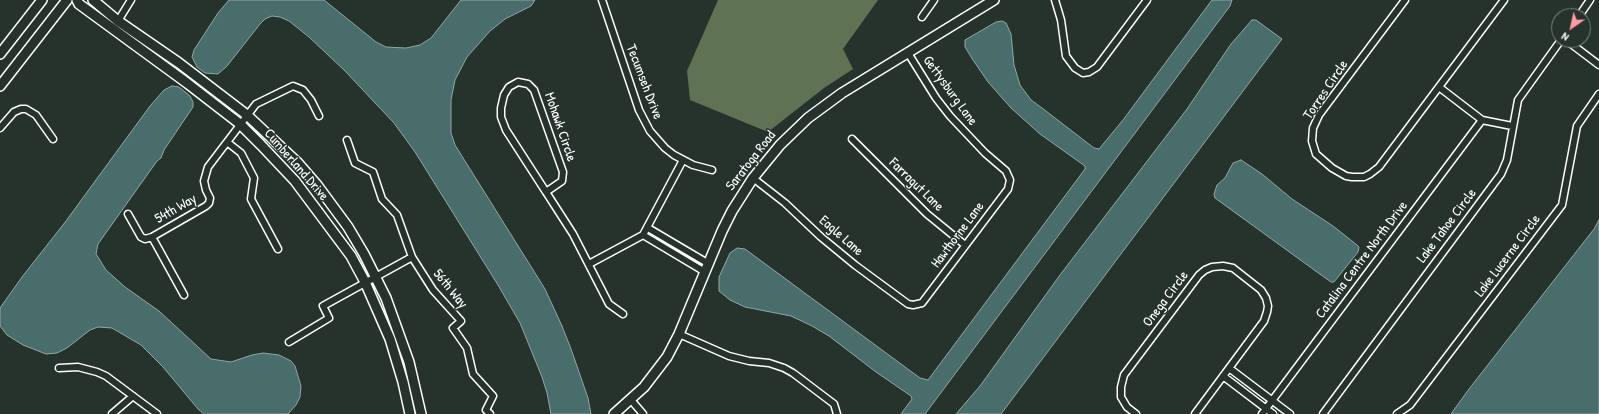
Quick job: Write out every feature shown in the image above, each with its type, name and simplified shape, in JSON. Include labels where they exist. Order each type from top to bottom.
[{"type":"street","points":[[0,54],[42,0]]},
{"type":"street","points":[[0,86],[67,0]]},
{"type":"street","name":"Cumberland Drive","points":[[77,0],[84,9],[187,83],[243,120],[261,145],[296,181],[351,256],[365,282],[390,339],[403,382],[410,414]]},
{"type":"street","name":"Cumberland Drive","points":[[94,0],[118,20],[179,63],[243,120],[297,162],[333,206],[348,227],[364,254],[374,277],[386,298],[409,362],[421,414]]},
{"type":"street","points":[[118,20],[131,0]]},
{"type":"street","points":[[922,17],[934,0]]},
{"type":"street","name":"Saratoga Road","points":[[614,414],[631,400],[657,372],[667,357],[679,334],[732,211],[753,178],[780,145],[808,118],[842,93],[994,0]]},
{"type":"street","points":[[1055,0],[1062,20],[1066,56],[1075,68],[1083,73],[1097,68],[1147,0]]},
{"type":"street","name":"Torres Circle","points":[[1405,0],[1316,121],[1313,128],[1312,141],[1316,154],[1332,168],[1346,176],[1358,178],[1370,174],[1379,167],[1504,0]]},
{"type":"street","name":"Tecumseh Drive","points":[[605,1],[644,121],[650,131],[661,144],[683,160],[712,170]]},
{"type":"street","name":"Lake Tahoe Circle","points":[[1323,414],[1501,174],[1507,160],[1512,126],[1518,100],[1555,48]]},
{"type":"street","points":[[1577,48],[1599,65]]},
{"type":"street","name":"Gettysburg Lane","points":[[908,53],[936,98],[950,116],[965,133],[1008,175]]},
{"type":"street","name":"Mohawk Circle","points":[[546,192],[562,181],[563,172],[534,90],[528,84],[518,82],[510,87],[504,95],[501,108],[501,118],[506,130],[573,234],[609,304],[622,314]]},
{"type":"street","name":"54th Way","points":[[128,214],[141,237],[145,239],[152,237],[206,206],[209,203],[210,198],[205,186],[206,172],[256,104],[293,86],[303,90],[311,100],[319,116]]},
{"type":"street","points":[[1439,87],[1482,120],[1512,126]]},
{"type":"street","name":"Lake Lucerne Circle","points":[[1397,414],[1410,405],[1562,205],[1577,126],[1599,94]]},
{"type":"street","points":[[0,128],[14,112],[21,109],[26,110],[36,115],[54,139]]},
{"type":"street","name":"Catalina Centre North Drive","points":[[1264,411],[1482,120]]},
{"type":"street","name":"Farragut Lane","points":[[852,139],[927,214],[966,246]]},
{"type":"street","points":[[289,342],[330,318],[322,306],[412,257],[397,216],[382,199],[373,172],[355,163],[347,140]]},
{"type":"street","points":[[227,142],[241,153],[254,178],[251,199],[278,249]]},
{"type":"street","points":[[589,264],[643,235],[683,160]]},
{"type":"street","name":"Hawthorne Lane","points":[[918,304],[925,299],[1008,189],[1010,184],[1008,175]]},
{"type":"street","name":"Eagle Lane","points":[[753,178],[785,203],[821,237],[855,265],[908,304],[918,304]]},
{"type":"street","points":[[648,228],[707,268]]},
{"type":"street","points":[[643,235],[707,268]]},
{"type":"street","name":"54th Way","points":[[152,237],[184,295]]},
{"type":"street","name":"56th Way","points":[[412,257],[433,290],[461,320],[453,328],[467,348],[473,374],[493,396],[486,410],[490,414]]},
{"type":"street","name":"Onega Circle","points":[[1136,414],[1127,407],[1121,397],[1121,387],[1124,375],[1199,275],[1212,267],[1222,266],[1233,268],[1261,290],[1266,298],[1268,306],[1264,321],[1195,414]]},
{"type":"street","points":[[679,334],[729,356],[749,361],[769,363],[793,372],[834,404],[837,414]]},
{"type":"street","points":[[59,368],[78,367],[97,372],[157,414]]},
{"type":"street","points":[[1229,368],[1290,414]]},
{"type":"street","points":[[1223,376],[1264,411],[1273,414]]},
{"type":"street","points":[[112,414],[133,396]]},
{"type":"street","points":[[631,400],[643,414]]},
{"type":"green space","points":[[718,0],[878,0],[843,49],[853,69],[824,88],[768,132],[690,100],[687,71]]},
{"type":"water","points":[[229,0],[324,0],[376,42],[386,47],[406,48],[420,45],[431,38],[461,0],[535,0],[531,6],[505,19],[490,31],[467,57],[455,80],[451,100],[451,133],[455,145],[545,289],[571,349],[588,398],[591,414],[551,414],[542,377],[520,323],[415,152],[394,123],[345,71],[309,37],[289,21],[280,17],[272,16],[265,19],[260,24],[227,66],[218,74],[205,73],[197,67],[192,57],[194,50],[218,13]]},
{"type":"water","points":[[1212,0],[1232,0],[1230,6],[925,414],[901,414],[912,399],[911,396],[876,372],[829,336],[791,316],[745,307],[730,300],[719,291],[719,277],[730,253],[737,248],[745,249],[920,378],[928,380],[1085,169],[1085,166],[1040,134],[1011,108],[988,82],[973,60],[965,47],[965,40],[996,22],[1002,21],[1006,23],[1011,34],[1014,65],[1020,85],[1031,100],[1094,148],[1099,149],[1123,120]]},
{"type":"water","points":[[1252,20],[1256,20],[1282,39],[1001,414],[956,414],[980,386],[1060,275],[1187,109],[1231,44]]},
{"type":"water","points":[[172,86],[179,87],[190,96],[193,102],[193,107],[164,150],[161,158],[157,161],[98,244],[96,254],[106,270],[125,287],[159,311],[211,359],[231,362],[263,353],[279,355],[291,361],[295,366],[301,386],[300,397],[296,405],[288,414],[204,414],[198,409],[163,367],[141,345],[112,328],[98,327],[90,330],[67,348],[57,353],[46,354],[23,345],[7,335],[0,326],[0,308],[22,277],[66,221],[150,106],[164,90]]},
{"type":"water","points":[[1241,160],[1262,174],[1292,199],[1333,226],[1359,247],[1358,252],[1334,282],[1331,282],[1215,198],[1214,194],[1217,185],[1225,178],[1233,163]]},
{"type":"water","points":[[1599,220],[1599,414],[1451,414],[1594,229]]}]
